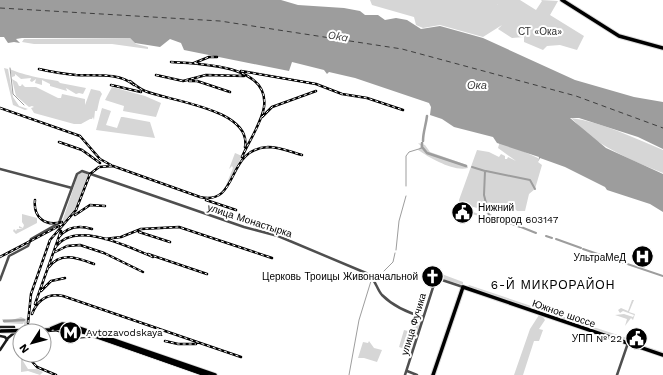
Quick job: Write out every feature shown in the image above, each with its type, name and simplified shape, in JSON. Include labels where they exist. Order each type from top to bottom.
[{"type":"main road","points":[[562,0],[621,37],[663,48]]},
{"type":"main road","points":[[433,375],[463,287]]},
{"type":"main road","name":"Южное шоссе","points":[[463,287],[663,355]]},
{"type":"main road","points":[[0,330],[14,327],[14,335],[7,340],[0,350]]},
{"type":"main road","points":[[0,330],[50,329],[67,327],[148,353],[207,375]]},
{"type":"main road","points":[[0,336],[5,337],[7,340]]},
{"type":"main road","points":[[193,369],[215,375]]},
{"type":"street","points":[[0,169],[72,188],[59,223],[31,239],[28,246],[9,256],[0,280]]},
{"type":"street","name":"улица Монастырка","points":[[72,188],[77,174],[80,171],[249,228],[278,236],[372,276],[379,291],[386,299],[402,310],[423,317]]},
{"type":"street","name":"улица Фучика","points":[[406,373],[436,278]]},
{"type":"street","name":"Южное шоссе","points":[[436,278],[463,287]]},
{"type":"street","points":[[617,375],[628,343]]},
{"type":"street","points":[[406,373],[412,375]]},
{"type":"street","points":[[406,373],[417,375]]},
{"type":"green space","name":"СТ «Ока»","points":[[370,0],[520,0],[536,10],[542,1],[541,0],[558,1],[550,15],[584,36],[577,50],[560,45],[547,46],[543,50],[524,42],[524,37],[512,38],[498,29],[502,25],[483,37],[440,25],[423,28],[416,25],[414,17],[372,5]]},
{"type":"green space","points":[[130,38],[136,44],[148,47],[148,49],[112,44],[34,44],[22,42],[24,39]]},
{"type":"green space","points":[[4,68],[8,69],[13,97],[19,106],[28,109],[25,110],[13,105]]},
{"type":"green space","points":[[10,69],[39,78],[86,88],[83,94],[76,94],[66,88],[67,91],[50,86],[50,84],[42,80],[42,85],[35,83],[36,79],[32,82],[30,81],[31,78],[21,79],[15,74],[15,76],[12,77]]},
{"type":"green space","points":[[12,79],[17,82],[19,86],[22,84],[25,87],[36,87],[58,98],[61,98],[62,94],[85,99],[85,105],[91,89],[100,91],[102,94],[97,111],[95,111],[94,120],[93,117],[92,119],[81,124],[74,124],[34,113],[31,108],[34,107],[29,107],[16,96]]},
{"type":"green space","points":[[112,87],[145,96],[161,103],[156,117],[123,111],[124,106],[105,100]]},
{"type":"green space","points":[[102,108],[111,111],[106,125],[117,128],[121,117],[150,122],[155,138],[96,130]]},
{"type":"green space","points":[[571,118],[606,127],[663,150],[663,173],[608,148],[588,135]]},
{"type":"green space","points":[[500,141],[538,158],[538,162],[542,165],[535,189],[529,194],[525,211],[517,211],[513,207],[487,202],[490,203],[486,210],[492,217],[491,219],[484,210],[470,206],[470,211],[482,215],[482,217],[459,210],[459,200],[477,150],[489,152],[499,157],[501,154],[505,156],[505,159],[508,157],[516,161],[498,148]]},
{"type":"green space","points":[[418,143],[425,145],[430,152],[467,165],[468,168],[456,168],[435,160],[418,150],[421,146]]},
{"type":"green space","points":[[235,153],[242,156],[224,190],[233,168],[232,166],[229,169]]},
{"type":"green space","points":[[82,172],[89,175],[79,202],[73,214],[62,222],[78,175]]},
{"type":"green space","points":[[22,214],[37,218],[37,223],[16,234],[13,231],[14,229],[16,231],[17,229],[23,229],[19,228],[19,226],[23,228],[24,225],[22,222]]},
{"type":"green space","points":[[439,273],[463,282],[463,285],[439,278]]},
{"type":"green space","points":[[469,285],[567,318],[566,321],[467,287]]},
{"type":"green space","points":[[632,300],[634,300],[629,312],[635,314],[633,320],[631,318],[625,326],[627,319],[615,315],[624,314],[633,317],[634,315],[623,311],[620,313],[618,310],[621,308],[628,311]]},
{"type":"green space","points":[[539,315],[548,318],[543,317],[545,320],[539,329],[543,330],[539,341],[534,341],[523,375],[514,375],[530,329]]},
{"type":"green space","points":[[21,317],[25,319],[30,317],[29,320],[26,319],[29,321],[28,323],[4,323],[2,319],[12,320]]},
{"type":"green space","points":[[417,317],[421,319],[412,351],[399,347],[404,330],[412,332]]},
{"type":"green space","points":[[575,321],[627,338],[626,341],[574,324]]},
{"type":"green space","points":[[369,341],[374,348],[382,350],[377,362],[364,358],[358,358],[363,342],[368,343]]},
{"type":"green space","points":[[21,363],[24,363],[28,369],[37,369],[43,372],[40,375],[28,371],[21,372]]},
{"type":"water","name":"Ока","points":[[0,0],[281,0],[298,5],[344,8],[360,11],[365,15],[378,15],[385,20],[396,18],[407,20],[421,29],[440,26],[483,38],[575,80],[634,97],[663,102],[663,149],[638,137],[579,118],[570,118],[606,148],[663,174],[663,212],[650,204],[607,190],[605,187],[565,167],[540,158],[538,162],[539,157],[497,143],[493,137],[454,127],[442,119],[430,115],[431,107],[429,103],[355,78],[329,72],[327,74],[324,70],[292,62],[289,71],[184,50],[181,43],[170,39],[160,47],[135,43],[130,38],[22,38],[16,39],[20,43],[8,43],[4,37],[0,37]]},
{"type":"waterway","points":[[10,68],[13,94],[24,105]]},
{"type":"waterway","points":[[423,141],[427,116]]},
{"type":"waterway","points":[[422,143],[422,147],[427,153],[466,166]]},
{"type":"waterway","points":[[406,186],[406,156],[409,152],[422,148]]},
{"type":"waterway","points":[[472,167],[485,171],[484,195],[489,215],[520,227]]},
{"type":"waterway","points":[[486,171],[530,180],[535,189]]},
{"type":"waterway","points":[[396,250],[399,221],[406,196]]},
{"type":"waterway","points":[[521,227],[536,233]]},
{"type":"waterway","points":[[546,236],[552,238]]},
{"type":"waterway","points":[[556,239],[581,248]]},
{"type":"waterway","points":[[583,249],[663,276]]},
{"type":"waterway","points":[[384,271],[393,262],[395,253]]},
{"type":"waterway","points":[[376,277],[381,273]]},
{"type":"waterway","points":[[349,375],[359,320],[371,281]]},
{"type":"waterway","points":[[4,321],[24,320]]},
{"type":"ferry route","points":[[0,8],[220,21],[402,49],[576,96],[663,128]]},
{"type":"tram line","points":[[69,335],[66,331],[70,329],[92,336]]},
{"type":"tram line","points":[[52,331],[56,331],[80,338],[95,337],[202,375]]},
{"type":"tram line","points":[[0,332],[12,332]]},
{"type":"railway","points":[[194,63],[209,57],[217,57]]},
{"type":"railway","points":[[171,62],[230,69],[245,74],[256,82],[263,93],[263,113],[242,157]]},
{"type":"railway","points":[[39,69],[71,75],[114,76],[134,85]]},
{"type":"railway","points":[[241,71],[316,84],[342,94],[367,98],[403,110]]},
{"type":"railway","points":[[156,75],[183,81],[206,75],[244,76]]},
{"type":"railway","points":[[130,81],[145,91],[207,108],[223,115],[236,124],[244,134],[245,147]]},
{"type":"railway","points":[[189,81],[197,81],[230,92]]},
{"type":"railway","points":[[111,85],[141,92]]},
{"type":"railway","points":[[262,117],[272,107],[316,91]]},
{"type":"railway","points":[[0,108],[80,136],[100,159],[111,165]]},
{"type":"railway","points":[[59,142],[82,150],[100,163]]},
{"type":"railway","points":[[28,323],[31,294],[50,240],[76,210],[90,174],[99,167],[113,166],[200,197],[213,198],[228,186],[238,166],[245,157],[254,150],[272,147],[302,155]]},
{"type":"railway","points":[[35,200],[36,211],[41,219],[50,223],[62,222]]},
{"type":"railway","points":[[206,200],[236,210]]},
{"type":"railway","points":[[75,215],[90,205],[105,206]]},
{"type":"railway","points":[[0,257],[59,226]]},
{"type":"railway","points":[[59,237],[62,233],[74,227],[92,229]]},
{"type":"railway","points":[[105,239],[121,237],[141,229],[179,227],[272,258]]},
{"type":"railway","points":[[35,304],[61,231]]},
{"type":"railway","points":[[139,232],[170,242]]},
{"type":"railway","points":[[55,248],[64,240],[75,236],[88,235],[116,242],[153,257]]},
{"type":"railway","points":[[55,252],[67,246],[80,245],[104,253],[143,272]]},
{"type":"railway","points":[[148,254],[207,274]]},
{"type":"railway","points":[[49,267],[54,262],[64,257],[76,258],[94,264]]},
{"type":"railway","points":[[41,291],[51,281],[65,278]]},
{"type":"railway","points":[[32,314],[37,304],[44,298],[53,295],[63,296],[241,357]]},
{"type":"railway","points":[[165,341],[178,344],[196,344]]},
{"type":"railway","points":[[33,363],[37,367],[56,375]]},
{"type":"place","name":"Нижний Новгород 603147","points":[[462,213]]},
{"type":"place","name":"УльтраМеД","points":[[642,257]]},
{"type":"place","name":"Церковь Троицы Живоначальной","points":[[433,276]]},
{"type":"place","name":"Avtozavodskaya","points":[[71,332]]},
{"type":"place","name":"УПП № 22","points":[[637,338]]},
{"type":"district","name":"6-Й МИКРОРАЙОН","points":[[553,285]]},
{"type":"water label","name":"Oka","points":[[338,36]]}]
